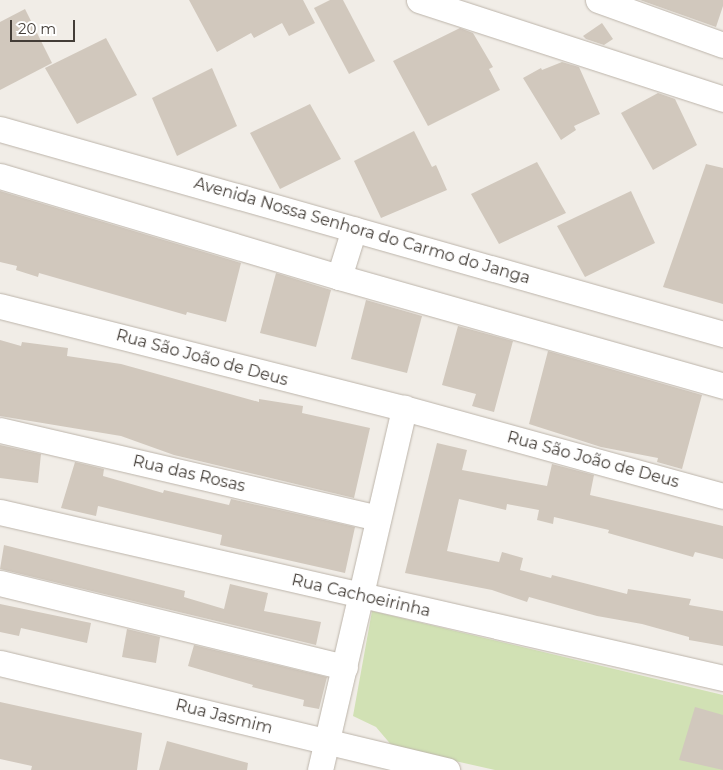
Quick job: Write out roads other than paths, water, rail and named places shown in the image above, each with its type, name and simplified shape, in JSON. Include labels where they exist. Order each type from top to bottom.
[{"type":"street","points":[[598,0],[723,45]]},
{"type":"street","points":[[428,2],[723,98]]},
{"type":"street","name":"Avenida Nossa Senhora do Carmo do Janga","points":[[0,129],[723,334]]},
{"type":"street","points":[[0,176],[339,278],[723,386]]},
{"type":"street","points":[[339,278],[354,229]]},
{"type":"street","name":"Rua São João de Deus","points":[[0,306],[404,408],[723,496]]},
{"type":"street","points":[[320,770],[404,408]]},
{"type":"street","name":"Rua das Rosas","points":[[0,430],[378,518]]},
{"type":"street","name":"Rua Cachoeirinha","points":[[0,512],[723,678]]},
{"type":"street","points":[[0,583],[345,668]]},
{"type":"street","name":"Rua Jasmim","points":[[0,663],[447,770]]}]
